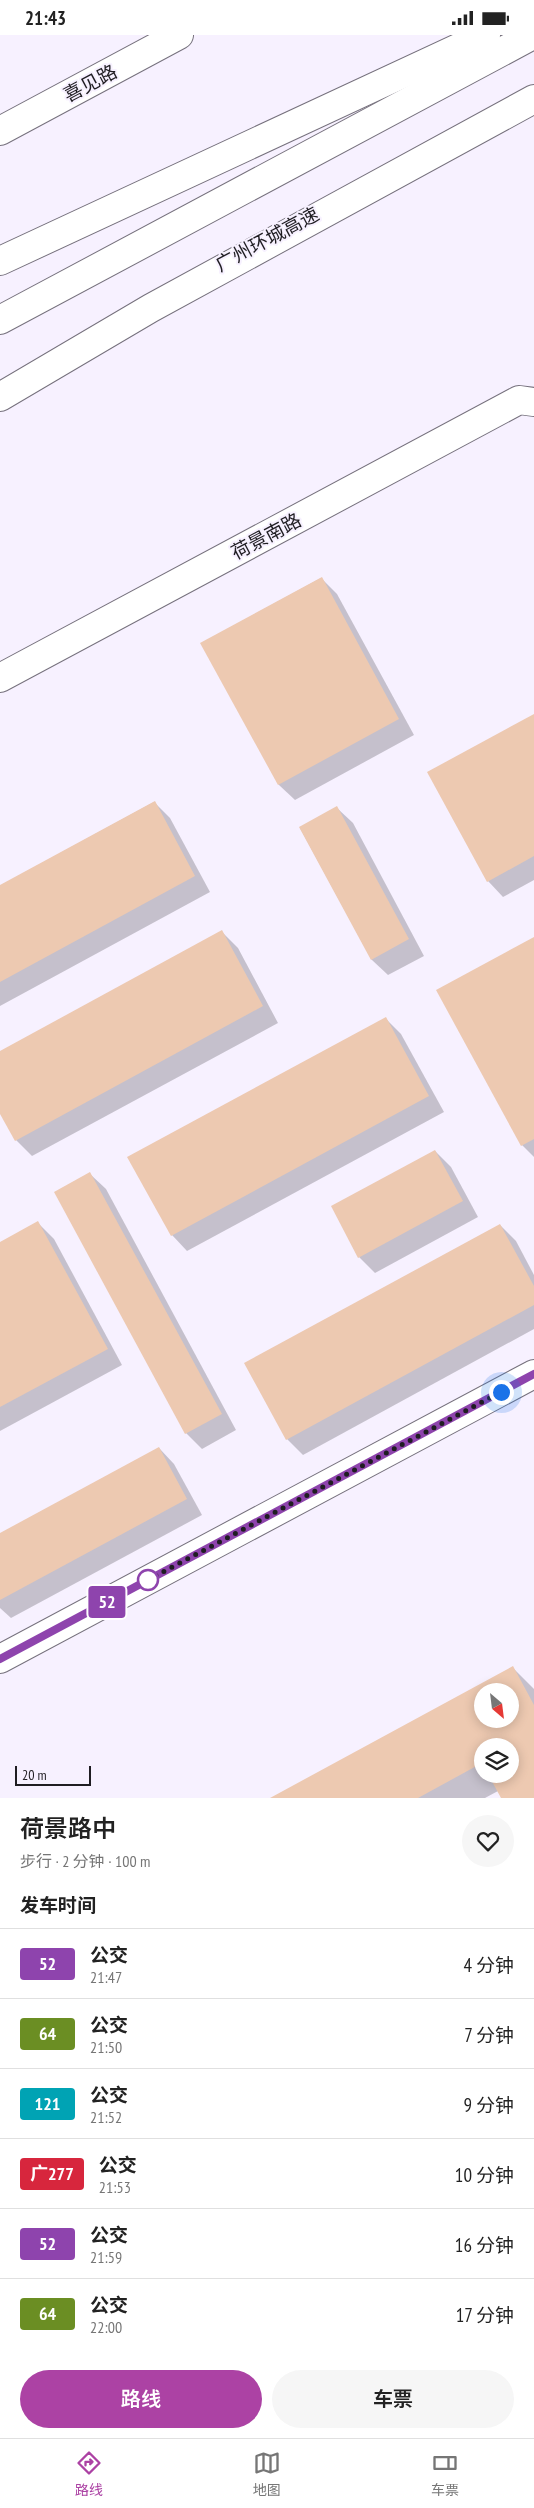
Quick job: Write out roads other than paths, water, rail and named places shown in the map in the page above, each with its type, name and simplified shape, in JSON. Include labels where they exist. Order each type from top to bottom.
[{"type":"main road","name":"喜见路","points":[[0,131],[179,35]]},
{"type":"main road","points":[[0,261],[486,35]]},
{"type":"main road","points":[[0,320],[533,35]]},
{"type":"main road","points":[[0,397],[150,308],[534,98]]},
{"type":"main road","name":"广州环城高速","points":[[0,382],[534,98]]},
{"type":"main road","name":"荷景南路","points":[[0,679],[520,400],[534,401]]},
{"type":"main road","points":[[0,1659],[534,1374]]}]
